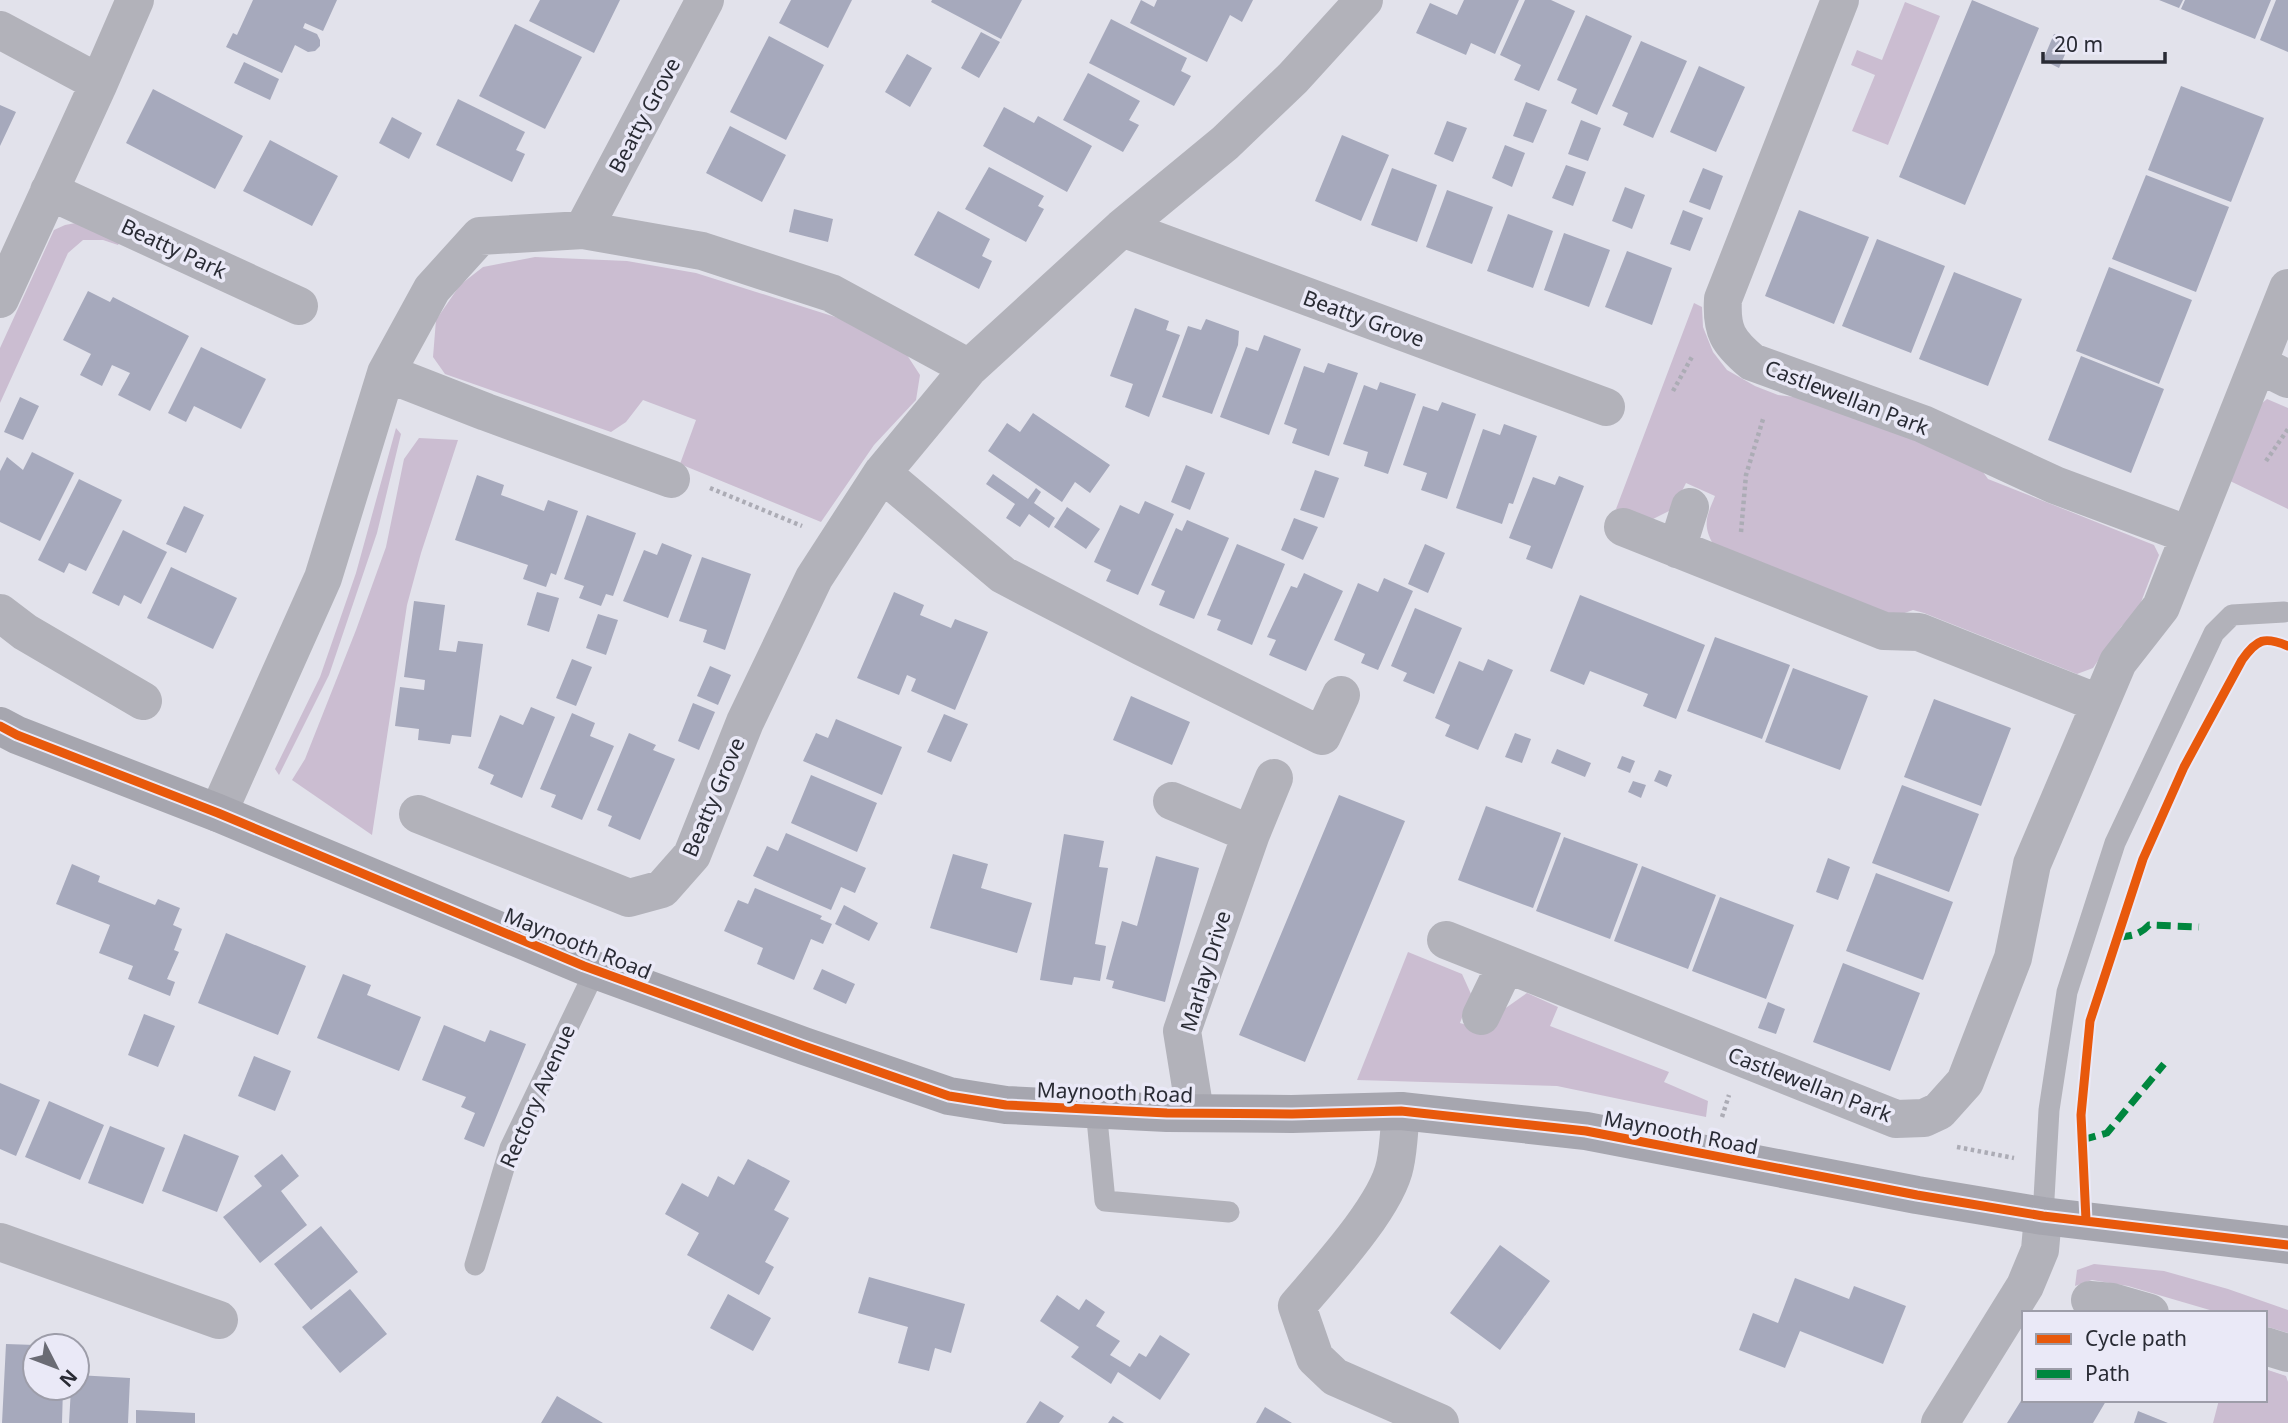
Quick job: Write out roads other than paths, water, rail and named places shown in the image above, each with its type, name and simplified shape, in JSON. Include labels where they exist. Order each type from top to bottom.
[{"type":"main road","name":"Maynooth Road","points":[[0,726],[218,813],[595,971],[950,1096],[1006,1105],[1096,1109],[1292,1114],[1401,1111],[1586,1131],[1917,1195],[2043,1216],[2288,1245]]},
{"type":"street","points":[[0,299],[135,0]]},
{"type":"street","name":"Beatty Grove","points":[[583,230],[705,0]]},
{"type":"street","name":"Castlewellan Park","points":[[1840,0],[1723,299],[1722,316],[1730,341],[1752,362],[1923,425],[2055,485],[2189,535]]},
{"type":"street","name":"Beatty Grove","points":[[418,814],[629,898],[662,889],[692,855],[745,722],[814,578],[882,473],[968,368],[1122,228],[1225,143],[1293,78],[1355,3]]},
{"type":"street","points":[[0,30],[99,83]]},
{"type":"street","name":"Beatty Park","points":[[49,191],[299,306]]},
{"type":"street","name":"Beatty Grove","points":[[1122,228],[1606,407]]},
{"type":"street","points":[[218,813],[323,578],[386,373],[432,289],[480,236],[583,230],[702,251],[831,293],[968,368]]},
{"type":"street","name":"Castlewellan Park","points":[[1446,940],[1896,1119],[1924,1118],[1939,1111],[1965,1082],[2012,958],[2032,864],[2098,703],[2118,662],[2161,607],[2189,535],[2273,372],[2288,288]]},
{"type":"street","points":[[386,373],[671,479]]},
{"type":"street","points":[[882,473],[1003,575],[1322,736],[1340,695]]},
{"type":"street","points":[[1677,549],[1690,507]]},
{"type":"street","points":[[1623,527],[1884,631],[1919,632],[2098,703]]},
{"type":"street","points":[[0,613],[25,632],[143,701]]},
{"type":"street","name":"Marlay Drive","points":[[1195,1112],[1182,1031],[1251,834],[1274,778]]},
{"type":"street","points":[[1172,801],[1251,834]]},
{"type":"street","points":[[1481,1016],[1506,964]]},
{"type":"street","points":[[1401,1111],[1395,1166],[1383,1196],[1297,1306],[1315,1358],[1335,1377],[1440,1423]]},
{"type":"street","points":[[1940,1423],[2025,1286],[2040,1250],[2043,1216]]},
{"type":"street","points":[[0,1242],[219,1320]]},
{"type":"street","points":[[2090,1300],[2112,1302],[2143,1311]]},
{"type":"street","points":[[2267,1347],[2288,1353]]},
{"type":"lane","points":[[2043,1216],[2049,1110],[2067,992],[2115,843],[2214,634],[2232,615],[2284,612]]},
{"type":"lane","name":"Rectory Avenue","points":[[475,1265],[510,1148],[595,971]]},
{"type":"lane","points":[[1096,1109],[1105,1201],[1229,1212]]}]
